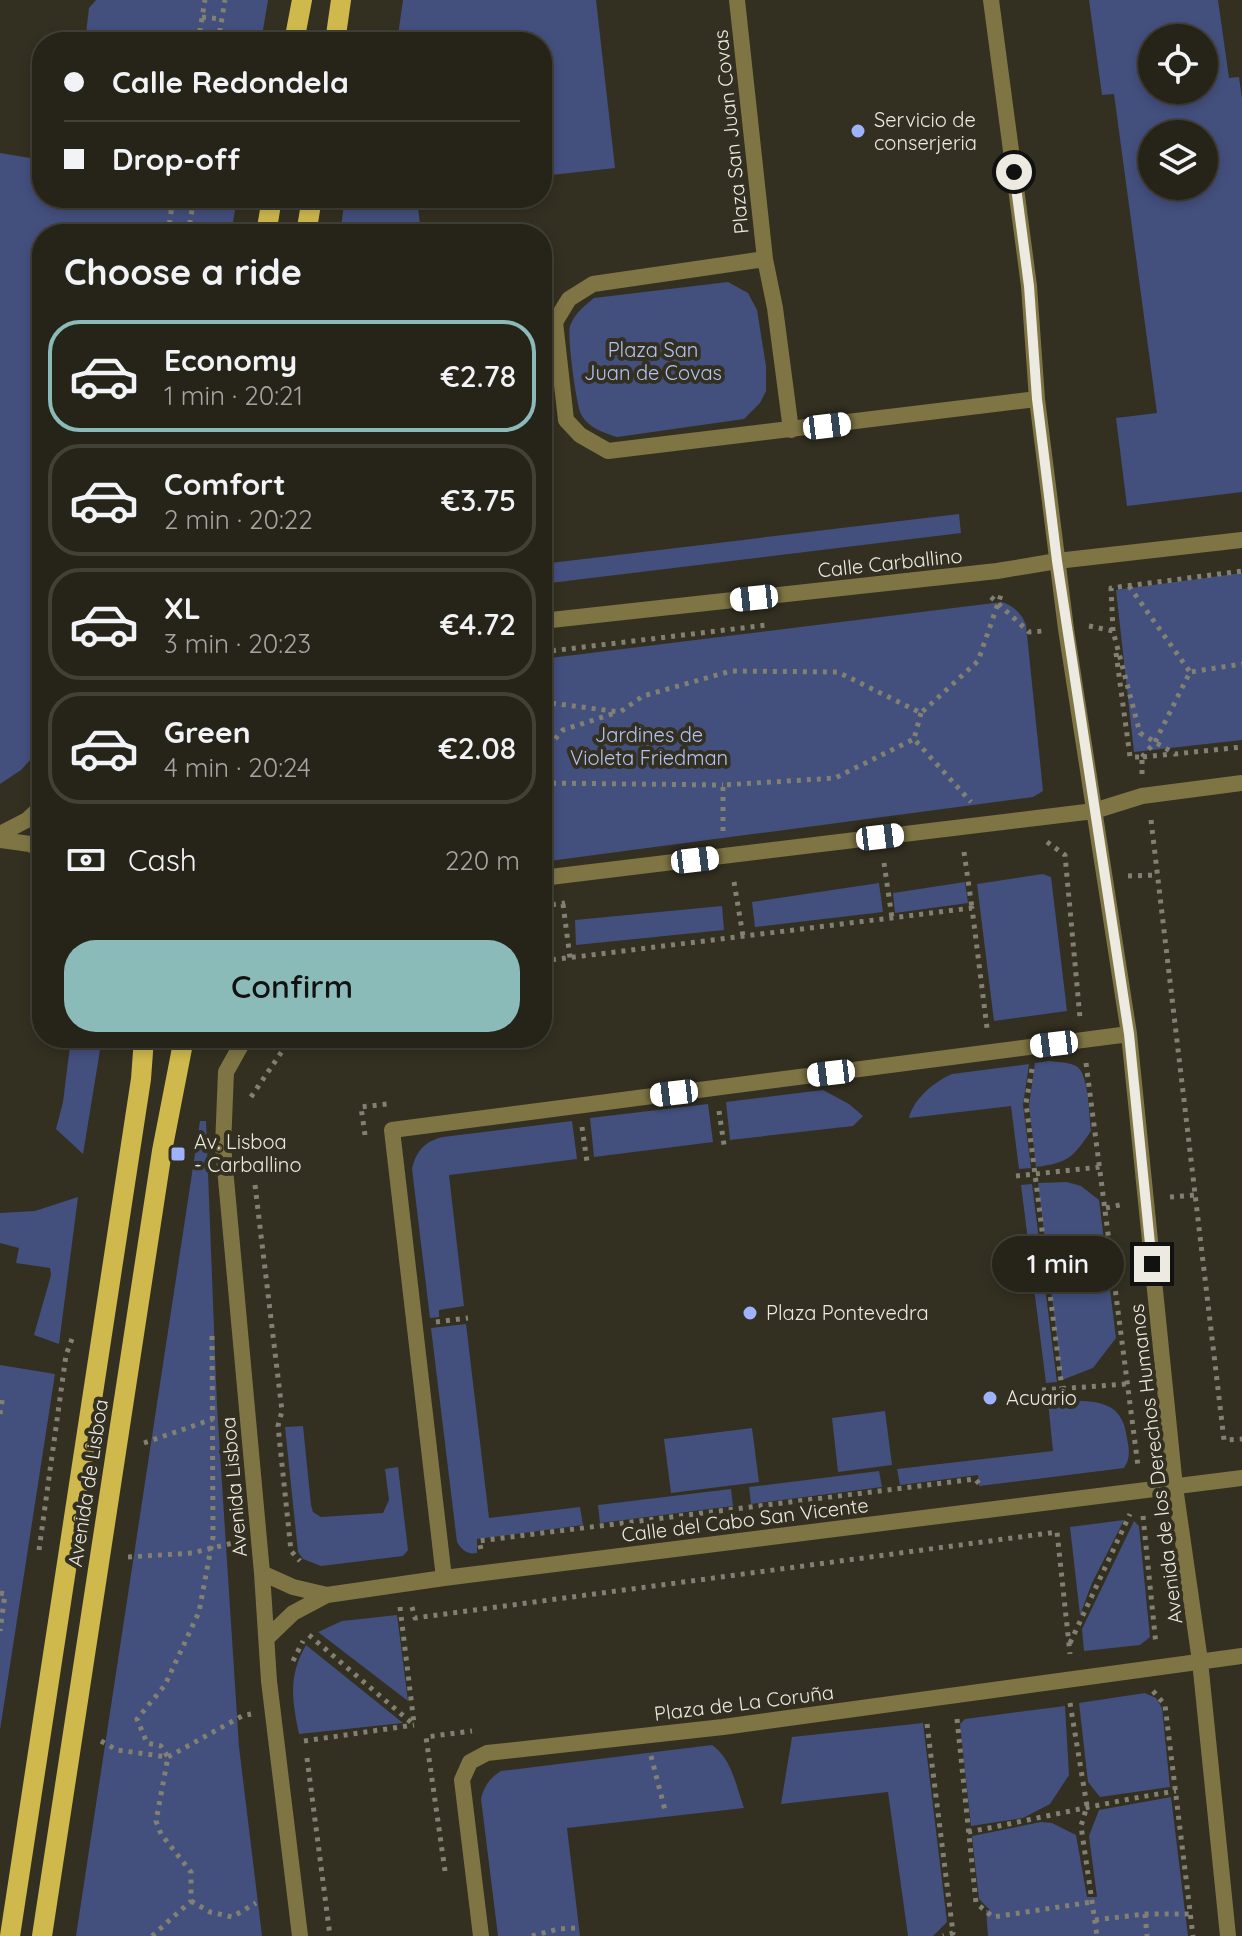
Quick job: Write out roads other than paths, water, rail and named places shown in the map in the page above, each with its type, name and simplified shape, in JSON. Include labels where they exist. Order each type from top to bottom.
[{"type":"main road","points":[[296,32],[302,0]]},
{"type":"main road","points":[[336,32],[341,0]]},
{"type":"main road","name":"Avenida de Lisboa","points":[[10,1936],[139,1094],[143,1048]]},
{"type":"main road","name":"Avenida de Lisboa","points":[[42,1936],[162,1151],[182,1048]]},
{"type":"street","name":"Plaza San Juan Covas","points":[[737,0],[765,259],[775,308],[791,430]]},
{"type":"street","name":"Avenida de los Derechos Humanos","points":[[991,0],[1029,286],[1037,399],[1066,629],[1129,1034],[1175,1487],[1200,1661],[1228,1936]]},
{"type":"street","name":"Plaza San Juan Covas","points":[[765,259],[593,284],[569,299],[555,322],[566,420],[580,435],[608,451],[1037,399]]},
{"type":"street","name":"Calle Carballino","points":[[552,620],[997,571],[1242,540]]},
{"type":"street","points":[[552,877],[1094,811],[1142,796],[1242,783]]},
{"type":"street","points":[[0,837],[32,815]]},
{"type":"street","points":[[0,837],[32,845]]},
{"type":"street","points":[[444,1578],[392,1130],[1129,1034]]},
{"type":"street","name":"Avenida Lisboa","points":[[239,1048],[226,1072],[223,1146],[269,1681],[300,1936]]},
{"type":"street","name":"Calle del Cabo San Vicente","points":[[267,1638],[293,1613],[327,1595],[1242,1478]]},
{"type":"street","points":[[262,1573],[293,1587],[327,1595]]},
{"type":"street","name":"Plaza de La Coruña","points":[[481,1936],[462,1780],[470,1762],[487,1753],[723,1727],[1242,1656]]},
{"type":"place","name":"Servicio de conserjeria","points":[[858,131]]},
{"type":"place","name":"Av. Lisboa - Carballino","points":[[178,1154]]},
{"type":"place","name":"Plaza Pontevedra","points":[[750,1313]]},
{"type":"place","name":"Acuario","points":[[990,1398]]},
{"type":"park label","name":"Plaza San Juan de Covas","points":[[653,362]]},
{"type":"park label","name":"Jardines de Violeta Friedman","points":[[649,746]]}]
